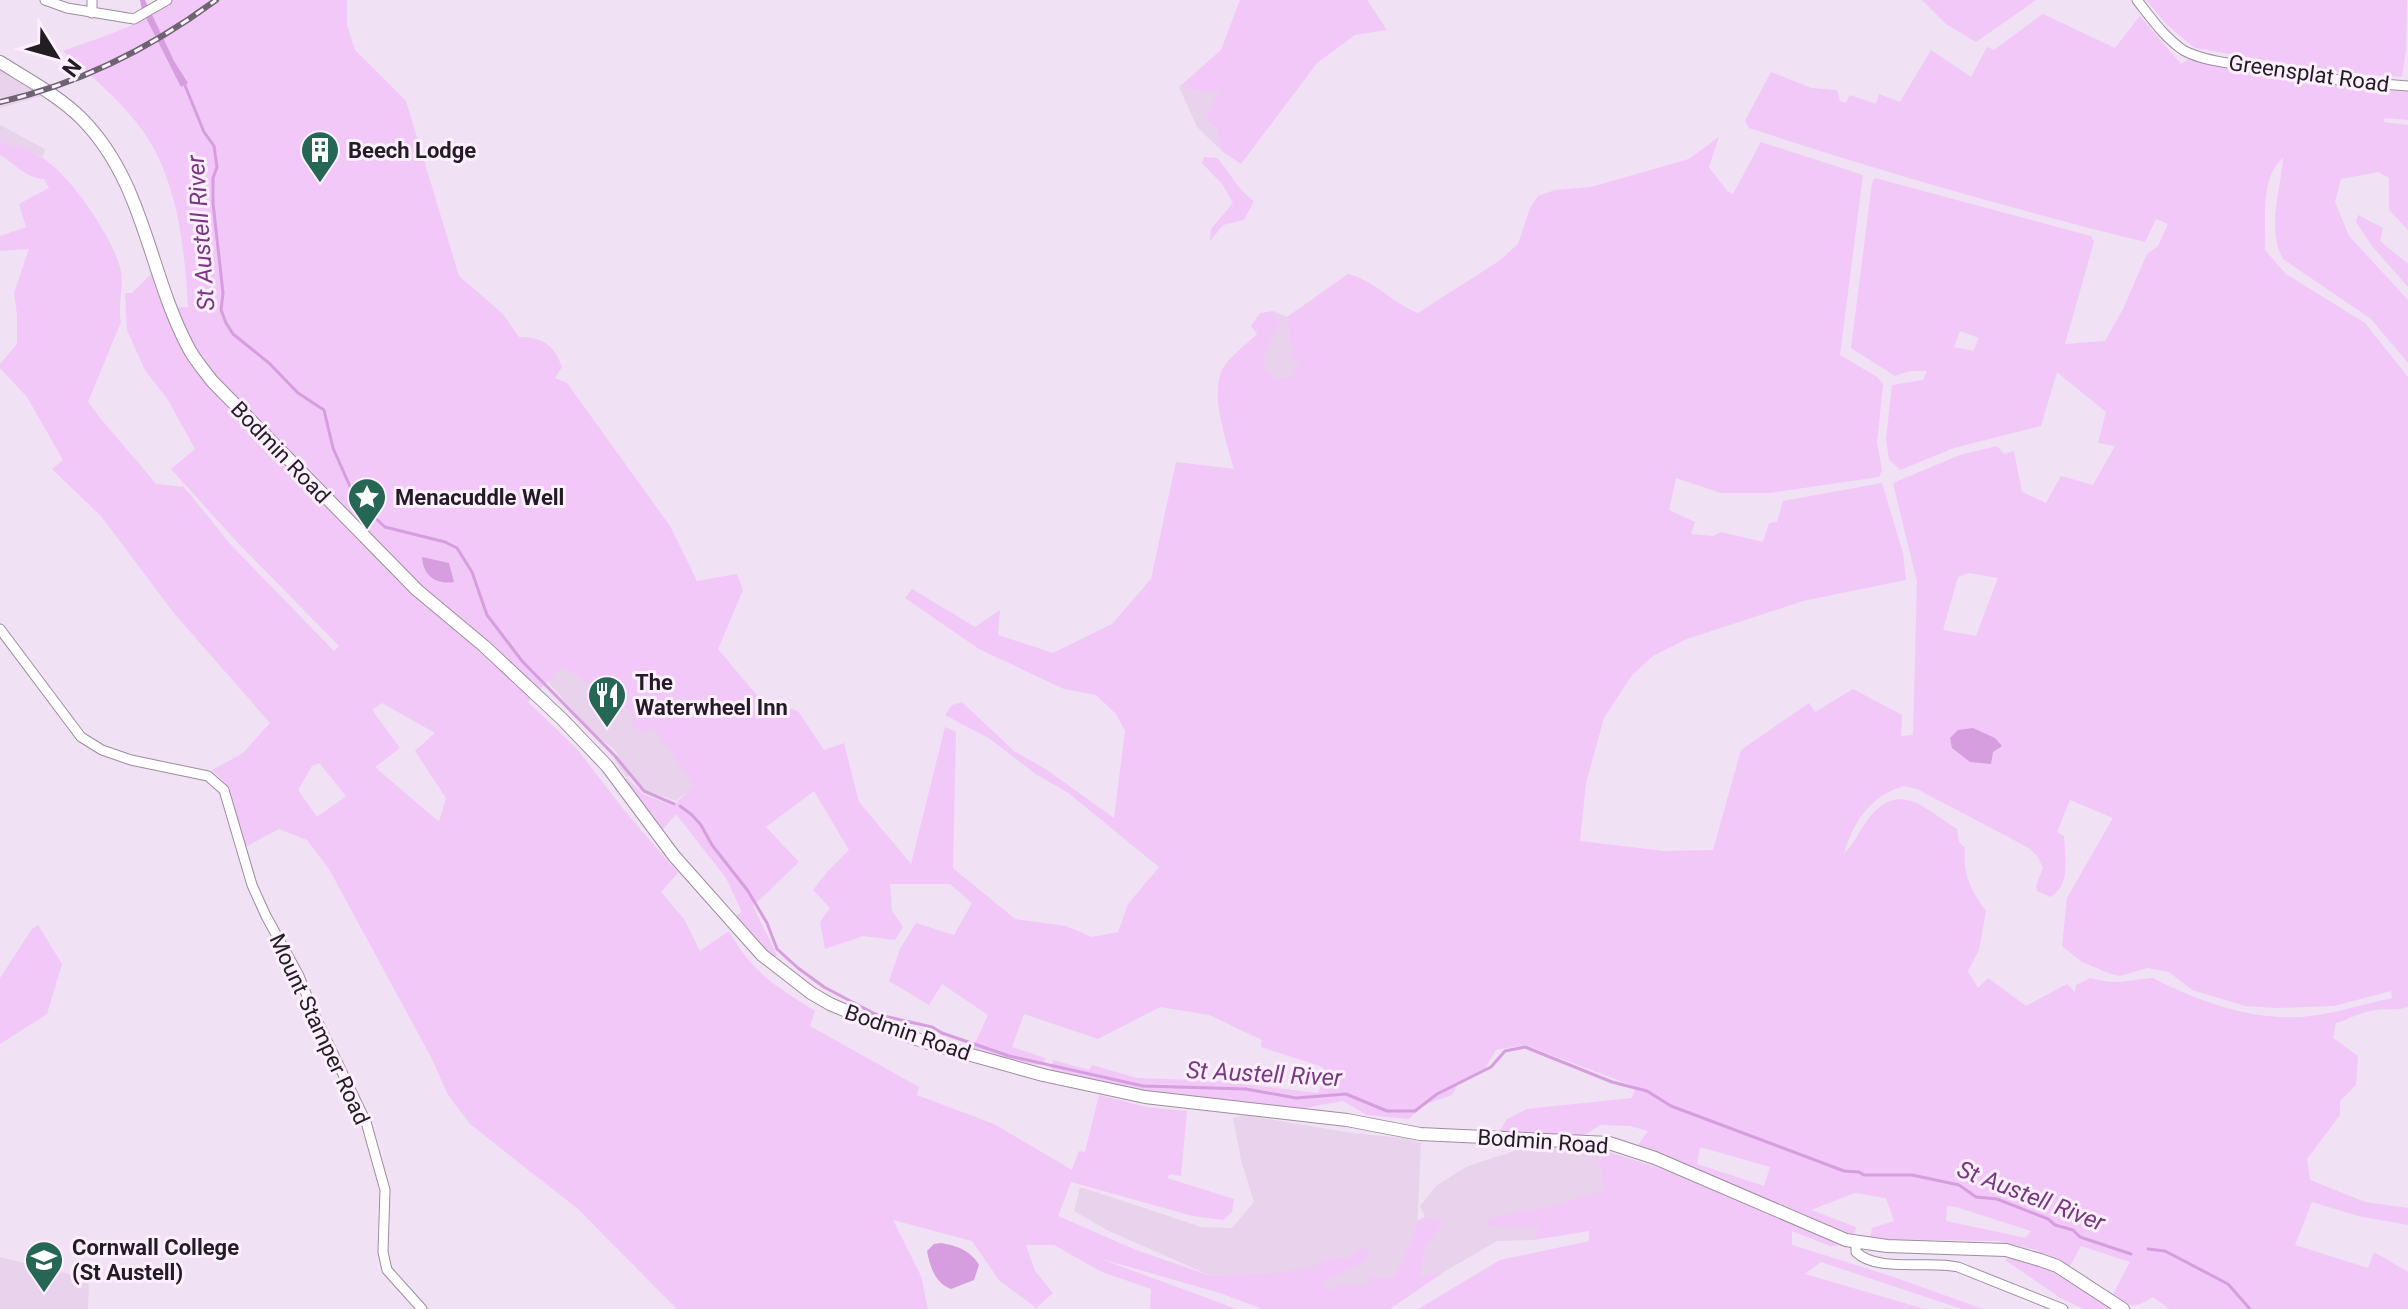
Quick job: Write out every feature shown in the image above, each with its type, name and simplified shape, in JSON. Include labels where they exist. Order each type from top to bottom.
[{"type":"main road","name":"Bodmin Road","points":[[0,62],[80,117],[119,167],[136,206],[177,324],[188,348],[212,381],[417,590],[484,646],[580,738],[612,772],[674,856],[741,932],[762,955],[811,993],[845,1011],[928,1043],[1043,1075],[1145,1097],[1347,1120],[1420,1134],[1609,1143],[1655,1158],[1856,1243],[2006,1250],[2057,1266],[2123,1309]]},
{"type":"street","points":[[45,0],[92,13],[134,19],[167,0]]},
{"type":"street","points":[[92,0],[92,13]]},
{"type":"street","name":"Greensplat Road","points":[[2137,0],[2161,31],[2176,44],[2185,51],[2208,59],[2277,73],[2408,86]]},
{"type":"street","name":"Mount Stamper Road","points":[[0,629],[81,737],[102,750],[131,760],[208,776],[224,790],[252,885],[299,976],[366,1122],[385,1190],[383,1252],[387,1270],[422,1309]]},
{"type":"street","points":[[1856,1243],[1856,1252],[1873,1262],[1942,1263],[2063,1309]]},
{"type":"shaded area","points":[[140,0],[145,0],[188,83],[181,87],[142,10]]},
{"type":"shaded area","points":[[173,0],[347,0],[347,25],[355,50],[406,101],[459,276],[503,314],[519,337],[541,341],[555,353],[562,367],[555,378],[567,383],[670,526],[697,581],[737,574],[743,590],[718,649],[759,698],[798,711],[824,750],[844,743],[859,802],[911,864],[945,727],[956,732],[953,868],[1015,919],[1066,926],[1092,937],[1118,932],[1128,904],[1159,867],[1067,792],[1037,775],[990,739],[945,715],[952,705],[962,702],[1014,751],[1047,770],[1114,818],[1125,731],[1116,714],[1096,695],[1064,689],[979,649],[905,598],[912,589],[975,627],[1000,610],[998,635],[1053,653],[1112,624],[1151,579],[1176,462],[1234,469],[1221,420],[1219,381],[1229,361],[1257,334],[1251,326],[1260,313],[1273,311],[1280,325],[1264,353],[1265,368],[1275,379],[1293,376],[1298,367],[1292,357],[1287,317],[1348,274],[1366,281],[1418,313],[1499,261],[1518,244],[1530,208],[1538,196],[1555,190],[1591,187],[1689,159],[1719,137],[1709,167],[1727,191],[1733,194],[1761,142],[1863,175],[1840,355],[1877,377],[1883,384],[1877,443],[1882,470],[1879,477],[1769,493],[1721,493],[1676,478],[1669,510],[1695,522],[1691,534],[1713,536],[1721,532],[1763,542],[1769,523],[1777,522],[1783,501],[1882,483],[1903,553],[1906,580],[1803,601],[1687,639],[1653,656],[1632,675],[1604,718],[1586,783],[1580,841],[1664,851],[1713,850],[1741,750],[1809,703],[1815,712],[1853,689],[1902,715],[1901,736],[1913,735],[1917,582],[1893,483],[1960,455],[1997,446],[2004,454],[2014,451],[2022,492],[2046,503],[2061,476],[2093,485],[2115,446],[2098,443],[2106,412],[2057,372],[2041,426],[1954,448],[1900,470],[1889,459],[1886,439],[1892,385],[1923,380],[1927,371],[1910,371],[1895,376],[1851,348],[1875,178],[2091,236],[2094,242],[2065,344],[2105,341],[2147,254],[2158,246],[2168,224],[2156,219],[2145,242],[1946,189],[1749,128],[1745,121],[1771,72],[1811,88],[1837,90],[1840,101],[1846,103],[1850,95],[1876,104],[1879,94],[1900,102],[1931,50],[1971,77],[1987,47],[1994,50],[2043,14],[2115,48],[2140,16],[2181,64],[2189,59],[2288,81],[2408,92],[2408,120],[2385,118],[2383,122],[2408,125],[2408,230],[2389,210],[2389,178],[2378,172],[2341,179],[2335,202],[2349,236],[2408,300],[2408,363],[2371,319],[2283,259],[2275,222],[2283,158],[2276,166],[2267,188],[2265,250],[2286,274],[2365,323],[2408,377],[2408,1007],[2370,1011],[2336,1023],[2333,1038],[2358,1056],[2356,1085],[2340,1101],[2340,1115],[2307,1159],[2310,1180],[2365,1202],[2408,1208],[2408,1225],[2358,1216],[2312,1202],[2295,1245],[2368,1268],[2374,1252],[2408,1272],[2408,1309],[2169,1309],[2153,1297],[2132,1305],[2113,1294],[2130,1262],[2081,1246],[2069,1268],[2036,1250],[1998,1241],[1870,1239],[1872,1228],[1894,1221],[1886,1198],[1855,1193],[1811,1210],[1856,1227],[1855,1233],[1848,1234],[1635,1149],[1648,1131],[1630,1126],[1600,1125],[1583,1136],[1500,1131],[1507,1119],[1527,1109],[1632,1098],[1636,1087],[1525,1045],[1496,1050],[1484,1070],[1459,1082],[1452,1095],[1423,1105],[1409,1119],[1367,1115],[1343,1101],[1300,1109],[1158,1095],[1051,1070],[1053,1060],[1089,1070],[1092,1065],[1137,1078],[1216,1081],[1318,1093],[1324,1079],[1323,1067],[1261,1047],[1262,1040],[1209,1015],[1160,1007],[1098,1039],[1024,1014],[1012,1047],[1045,1058],[1044,1064],[971,1052],[988,1015],[942,984],[929,1005],[889,981],[900,949],[916,923],[954,935],[972,903],[950,884],[890,884],[892,911],[903,927],[895,940],[863,936],[825,949],[820,922],[830,908],[813,890],[849,850],[814,791],[766,827],[799,862],[753,906],[777,955],[770,962],[731,919],[742,912],[726,878],[676,814],[658,835],[616,781],[627,778],[643,794],[673,806],[694,786],[653,728],[645,733],[638,728],[634,731],[630,711],[562,666],[528,702],[577,749],[678,873],[661,892],[684,919],[700,951],[729,931],[756,968],[815,1011],[810,1026],[919,1087],[917,1095],[994,1124],[1072,1170],[1079,1151],[1085,1152],[1099,1095],[1146,1107],[1187,1111],[1181,1176],[1170,1174],[1167,1178],[1234,1199],[1232,1212],[1223,1220],[1193,1216],[1071,1182],[1058,1216],[1136,1250],[1211,1276],[1305,1269],[1335,1258],[1348,1258],[1365,1246],[1370,1255],[1364,1262],[1322,1282],[1324,1289],[1333,1290],[1339,1285],[1368,1284],[1372,1278],[1394,1278],[1416,1232],[1417,1221],[1425,1217],[1444,1223],[1426,1244],[1420,1276],[1444,1272],[1390,1309],[1262,1309],[1220,1293],[1098,1258],[1237,1309],[1150,1309],[1151,1289],[1102,1272],[1054,1245],[1026,1245],[1035,1271],[1053,1293],[1036,1308],[999,1280],[972,1241],[893,1220],[921,1276],[928,1309],[677,1309],[578,1209],[470,1124],[448,1095],[431,1057],[329,869],[307,840],[279,829],[245,847],[229,787],[212,770],[243,753],[270,723],[173,612],[101,516],[52,469],[63,460],[27,397],[0,368],[17,344],[14,293],[29,249],[0,251],[0,236],[26,227],[19,204],[49,188],[44,179],[26,173],[0,155],[0,142],[36,154],[64,176],[98,222],[120,267],[121,322],[88,402],[156,484],[184,487],[232,546],[334,651],[339,646],[171,469],[195,449],[168,400],[145,370],[127,330],[125,293],[132,293],[158,267],[172,308],[188,307],[174,203],[161,164],[143,131],[111,95],[63,51],[121,30]],"holes":[[[1960,331],[1979,338],[1973,351],[1954,347]],[[1969,573],[1998,578],[1976,636],[1943,630],[1958,577]],[[382,703],[435,733],[415,751],[446,798],[439,822],[375,767],[400,748],[372,710]],[[319,763],[346,796],[317,817],[298,790],[312,766]],[[1904,786],[1917,789],[2029,848],[2043,868],[2037,891],[2051,897],[2064,878],[2064,836],[2057,832],[2070,800],[2113,818],[2067,898],[2062,946],[2082,962],[2111,974],[2120,976],[2147,968],[2169,972],[2192,990],[2245,1006],[2334,1006],[2391,991],[2392,998],[2324,1014],[2282,1017],[2224,1007],[2153,978],[2116,982],[2090,978],[2076,985],[2075,992],[2067,984],[2026,1006],[1988,978],[1978,988],[1968,971],[1979,950],[1986,911],[1969,882],[1965,848],[1959,842],[1957,829],[1922,806],[1900,799],[1878,809],[1844,853],[1859,820],[1882,796]],[[1700,1147],[1770,1167],[1764,1186],[1697,1164]],[[1947,1206],[2031,1231],[2026,1238],[1946,1221]]]},
{"type":"shaded area","points":[[1240,0],[1367,0],[1387,30],[1355,35],[1317,63],[1241,164],[1222,151],[1215,126],[1206,119],[1219,92],[1179,87],[1221,50]]},
{"type":"shaded area","points":[[1922,0],[2036,0],[1976,42],[1946,24]]},
{"type":"shaded area","points":[[2146,0],[2407,0],[2402,77],[2334,72],[2195,48],[2167,25]]},
{"type":"shaded area","points":[[0,66],[24,80],[42,96],[0,108]]},
{"type":"shaded area","points":[[1179,87],[1201,92],[1219,91],[1215,126],[1222,151],[1197,127]]},
{"type":"shaded area","points":[[0,125],[45,149],[43,157],[0,142]]},
{"type":"shaded area","points":[[1204,157],[1217,158],[1243,192],[1254,201],[1244,220],[1223,225],[1210,241],[1211,229],[1233,203],[1223,185],[1202,163]]},
{"type":"shaded area","points":[[2358,215],[2383,228],[2380,241],[2408,264],[2408,287],[2372,246],[2356,222]]},
{"type":"shaded area","points":[[1273,311],[1287,317],[1292,356],[1298,367],[1294,376],[1275,379],[1265,368],[1264,353],[1279,326]]},
{"type":"shaded area","points":[[422,557],[449,563],[454,582],[441,582],[431,577]]},
{"type":"shaded area","points":[[562,665],[630,711],[632,722],[638,728],[653,728],[695,786],[676,801],[645,790],[631,774],[627,778],[614,759],[618,755],[615,750],[593,733],[547,681]]},
{"type":"shaded area","points":[[1973,728],[1995,738],[2002,746],[1993,752],[1991,764],[1970,762],[1952,748],[1950,738],[1958,730]]},
{"type":"shaded area","points":[[38,925],[62,964],[47,1014],[0,1044],[0,978],[32,929]]},
{"type":"shaded area","points":[[1244,1115],[1352,1133],[1405,1138],[1421,1143],[1417,1232],[1392,1284],[1333,1302],[1273,1273],[1211,1276],[1107,1230],[1074,1211],[1080,1187],[1202,1227],[1232,1228],[1254,1202],[1241,1160],[1233,1118]]},
{"type":"shaded area","points":[[1539,1143],[1596,1148],[1604,1190],[1540,1227],[1533,1240],[1497,1241],[1444,1272],[1420,1276],[1426,1244],[1443,1223],[1425,1217],[1420,1206],[1437,1185],[1468,1166]]},
{"type":"shaded area","points":[[1596,1148],[1662,1169],[1846,1245],[1830,1246],[1792,1231],[1792,1245],[1983,1309],[1962,1309],[1821,1262],[1805,1274],[1925,1309],[1418,1309],[1500,1260],[1589,1241],[1589,1231],[1533,1240],[1539,1227],[1485,1226],[1489,1218],[1545,1208],[1604,1190]]},
{"type":"shaded area","points":[[941,1243],[972,1256],[979,1265],[974,1280],[951,1289],[937,1279],[927,1251],[934,1244]]},
{"type":"shaded area","name":"Cornwall College (St Austell)","points":[[0,1257],[89,1279],[88,1309],[0,1309]]},
{"type":"shaded area","points":[[2011,1258],[2051,1270],[2114,1309],[2084,1309],[2059,1297],[2005,1260]]},
{"type":"waterway","name":"St Austell River","points":[[184,83],[204,132],[214,146],[217,167],[213,178],[213,203],[223,293],[221,310],[233,334],[269,363],[298,393],[324,410],[333,448],[356,500],[385,527],[457,548],[472,572],[487,615],[522,661],[615,756],[644,791],[674,804]]},
{"type":"waterway","name":"St Austell River","points":[[680,806],[701,825],[712,845],[748,891],[767,923],[777,949],[798,968],[824,987],[875,1014],[932,1027],[1009,1056],[1143,1086],[1246,1089],[1296,1098],[1346,1094],[1387,1111],[1415,1111],[1437,1094],[1491,1067],[1505,1051],[1525,1047],[1612,1082],[1647,1091],[1671,1106],[1844,1171],[1864,1175],[1912,1175],[1959,1185],[1976,1197],[1997,1199],[2073,1230],[2080,1237],[2131,1254]]},
{"type":"waterway","name":"St Austell River","points":[[2148,1249],[2165,1251],[2228,1284],[2250,1309]]},
{"type":"railway","points":[[0,102],[58,85],[113,62],[166,34],[216,0]]},
{"type":"place","name":"Beech Lodge","points":[[320,184]]},
{"type":"place","name":"Menacuddle Well","points":[[367,531]]},
{"type":"place","name":"The Waterwheel Inn","points":[[607,729]]},
{"type":"place","name":"Cornwall College (St Austell)","points":[[44,1294]]}]
